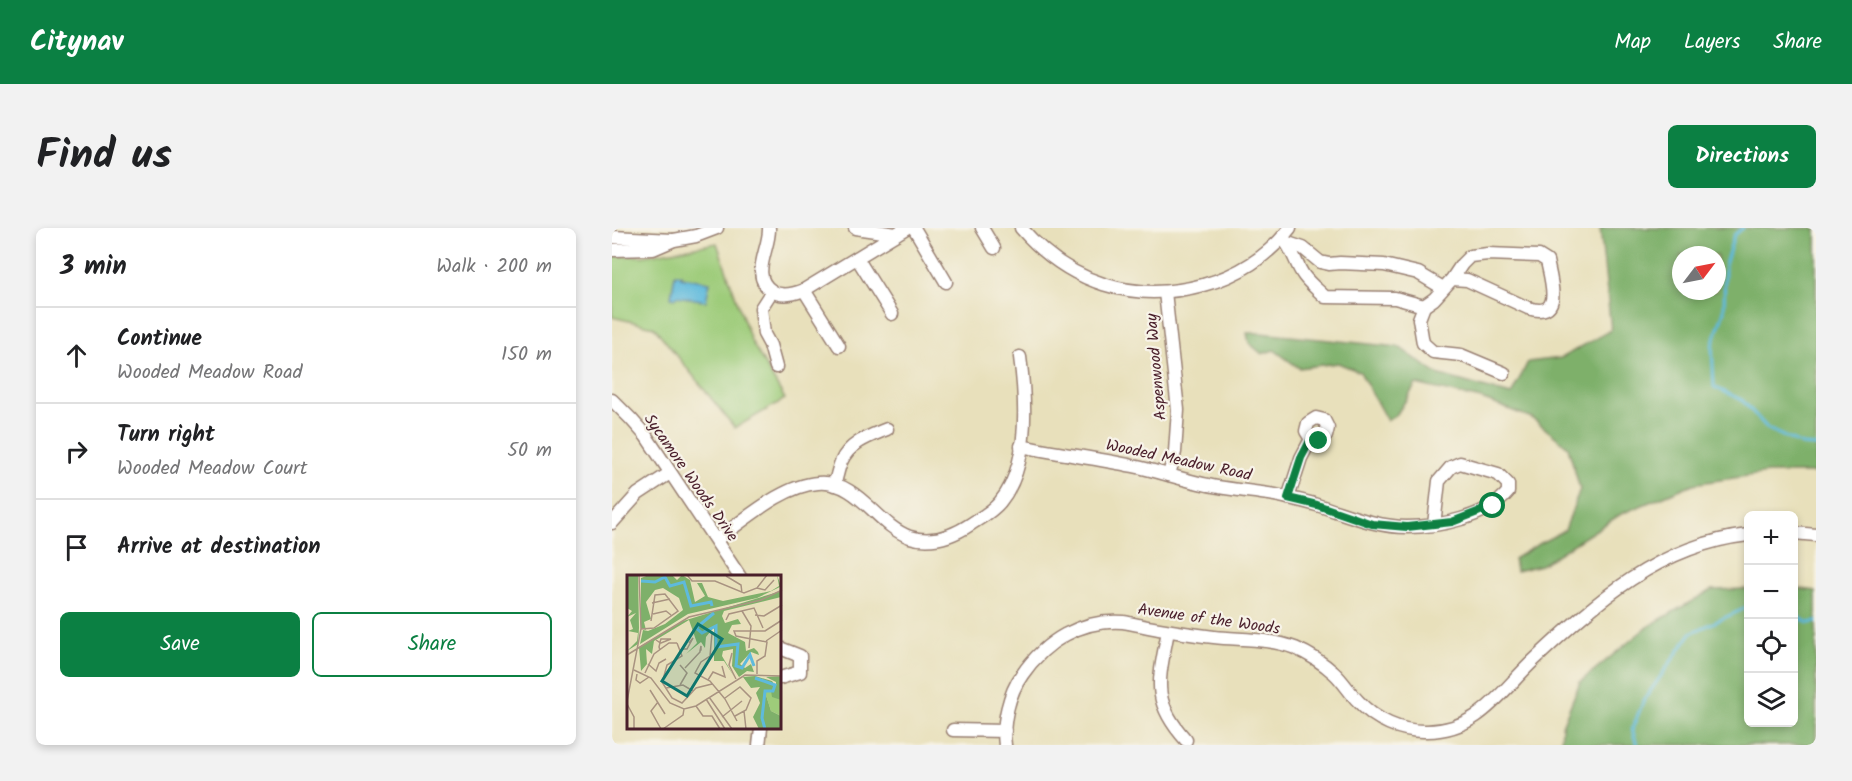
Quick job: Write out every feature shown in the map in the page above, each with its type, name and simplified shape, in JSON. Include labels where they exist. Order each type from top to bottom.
[{"type":"street","points":[[612,250],[653,249],[674,240],[696,236],[717,228]]},
{"type":"street","points":[[769,228],[761,277],[764,284],[772,291],[781,294],[792,294],[804,290],[901,231]]},
{"type":"street","points":[[855,228],[901,231]]},
{"type":"street","points":[[914,228],[946,282]]},
{"type":"street","points":[[982,228],[994,248]]},
{"type":"street","points":[[1021,228],[1045,253],[1087,278],[1101,284],[1135,291],[1165,292],[1180,291],[1234,274],[1252,264],[1287,236]]},
{"type":"street","points":[[1287,236],[1320,262],[1384,265],[1447,283],[1467,280],[1538,311],[1544,310],[1554,298],[1547,261],[1539,256],[1488,254],[1470,256],[1462,264],[1447,283],[1434,299],[1424,306],[1419,319],[1423,343],[1433,352],[1461,355],[1504,374]]},
{"type":"street","points":[[1287,236],[1293,259],[1307,279],[1325,297],[1395,298],[1424,306]]},
{"type":"street","points":[[612,237],[674,240]]},
{"type":"street","points":[[857,258],[892,314]]},
{"type":"street","points":[[1307,279],[1315,274],[1320,262]]},
{"type":"street","points":[[804,290],[839,346]]},
{"type":"street","points":[[772,291],[761,308],[764,334],[770,345],[776,367]]},
{"type":"street","name":"Aspenwood Way","points":[[1165,292],[1178,410],[1175,452],[1170,475]]},
{"type":"street","points":[[716,540],[793,488],[820,483],[847,489],[904,535],[921,540],[941,538],[960,532],[999,504],[1015,476],[1024,414],[1020,357]]},
{"type":"street","name":"Sycamore Woods Drive","points":[[612,400],[646,436],[739,575]]},
{"type":"street","points":[[834,485],[841,461],[850,448],[868,436],[887,429]]},
{"type":"street","points":[[1288,498],[1301,458],[1311,439]]},
{"type":"street","name":"Wooded Meadow Road","points":[[1021,446],[1135,466],[1208,486],[1288,498],[1317,505],[1372,524],[1407,527],[1434,525],[1452,522],[1493,506],[1508,492],[1508,484],[1498,474],[1488,471],[1461,464],[1451,467],[1439,481],[1434,525]]},
{"type":"street","points":[[612,523],[638,494],[670,473]]},
{"type":"street","points":[[1798,533],[1816,535]]},
{"type":"street","name":"Avenue of the Woods","points":[[1005,745],[1009,705],[1020,678],[1039,653],[1055,640],[1075,630],[1099,623],[1122,622],[1168,631],[1278,643],[1297,649],[1318,660],[1334,673],[1364,708],[1384,722],[1414,731],[1441,730],[1463,724],[1482,713],[1567,631],[1607,596],[1634,577],[1683,551],[1710,542],[1744,536]]},
{"type":"street","points":[[1168,631],[1159,689],[1164,710],[1186,740]]},
{"type":"street","points":[[782,649],[800,656],[800,672],[782,677]]},
{"type":"street","points":[[759,745],[761,730]]},
{"type":"street","points":[[953,730],[1005,731]]},
{"type":"green space","points":[[1600,228],[1816,228],[1816,473],[1768,473],[1693,484],[1621,514],[1541,565],[1516,571],[1514,559],[1565,530],[1580,489],[1568,447],[1532,418],[1481,399],[1416,384],[1397,414],[1387,421],[1360,372],[1338,363],[1299,368],[1274,350],[1262,354],[1249,343],[1247,333],[1399,347],[1437,374],[1511,395],[1528,362],[1561,358],[1611,330]]},
{"type":"green space","points":[[717,243],[751,341],[785,399],[735,428],[654,327],[612,317],[612,256],[644,256]]},
{"type":"green space","points":[[1744,589],[1744,727],[1798,727],[1798,589],[1816,591],[1816,745],[1561,745],[1562,726],[1580,682],[1647,627],[1711,590]]},
{"type":"water","points":[[675,274],[710,282],[706,301],[671,297]]},
{"type":"waterway","points":[[1743,228],[1734,235],[1725,265],[1724,311],[1712,346],[1714,387],[1742,400],[1768,429],[1802,445],[1816,446]]},
{"type":"waterway","points":[[1637,745],[1632,729],[1644,700],[1691,633],[1744,609]]},
{"type":"waterway","points":[[1798,617],[1808,623],[1816,622]]},
{"type":"route","points":[[1319,441],[1311,439],[1301,458],[1288,498],[1317,505],[1372,524],[1407,527],[1452,522],[1493,506]]}]
